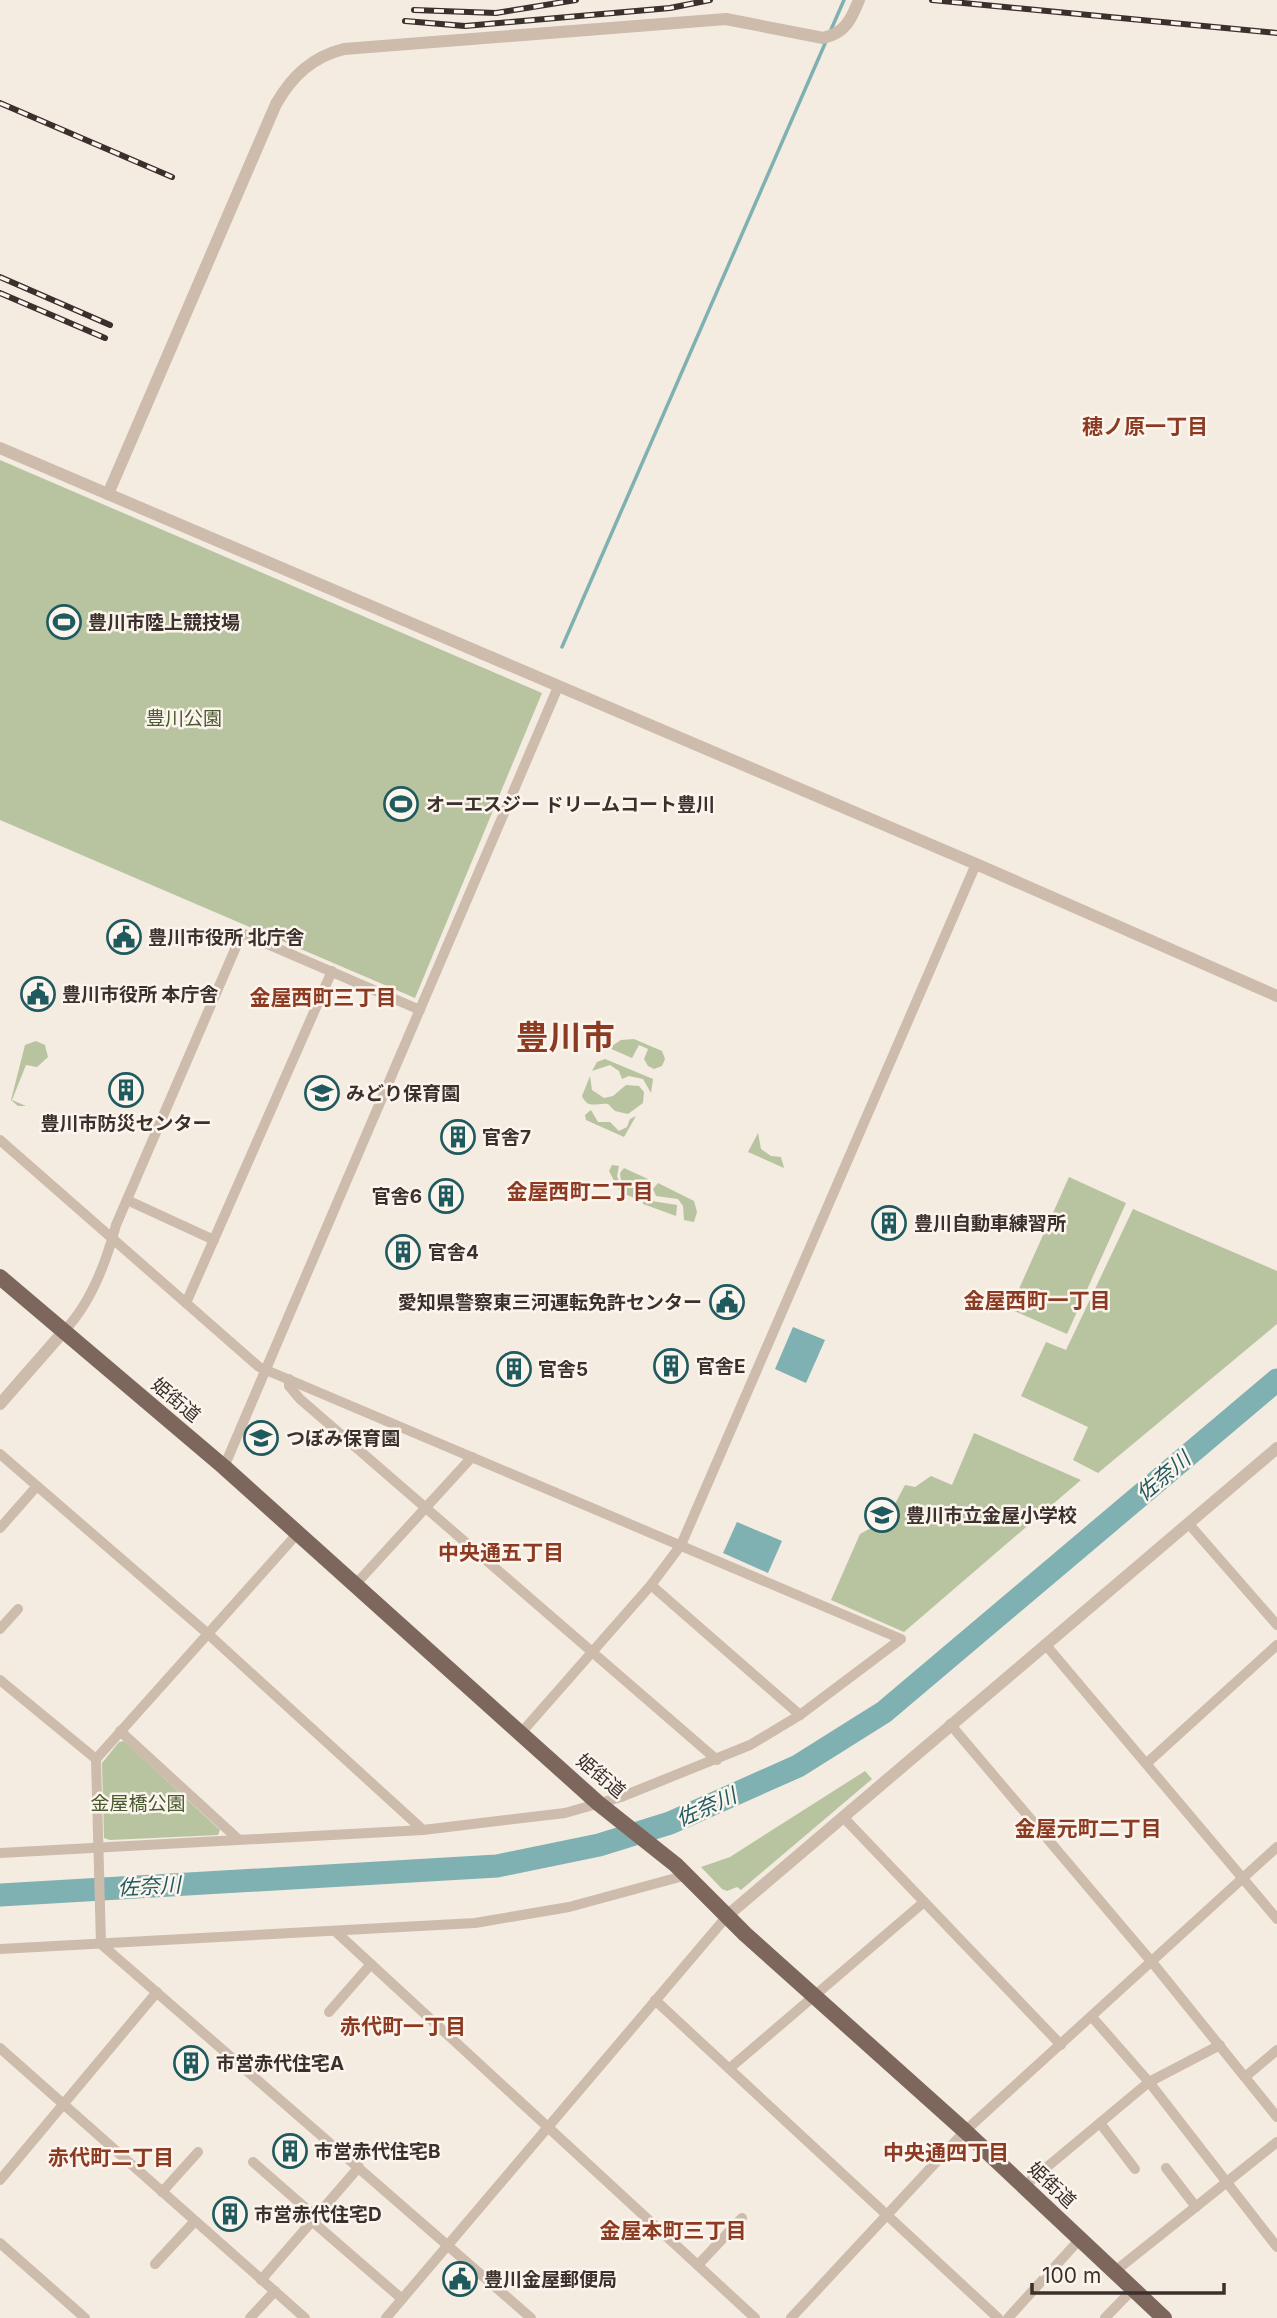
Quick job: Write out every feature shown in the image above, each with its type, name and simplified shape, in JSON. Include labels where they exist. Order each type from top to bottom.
[{"type":"main road","name":"姫街道","points":[[0,1277],[225,1467],[598,1803],[682,1870],[813,1996],[965,2131],[1164,2318]]},
{"type":"street","points":[[108,494],[276,104],[288,84],[307,65],[344,49],[726,19],[751,21],[823,38],[837,34],[846,27],[859,0]]},
{"type":"street","points":[[0,448],[976,864],[1277,996]]},
{"type":"street","points":[[225,1467],[558,687]]},
{"type":"street","points":[[522,1733],[651,1585],[681,1545],[976,864]]},
{"type":"street","points":[[0,1404],[82,1313],[127,1200],[242,933],[420,1010]]},
{"type":"street","points":[[186,1303],[332,971]]},
{"type":"street","points":[[0,1140],[259,1367],[901,1639],[800,1715],[750,1745],[717,1760],[598,1803],[524,1820],[423,1830],[0,1853]]},
{"type":"street","points":[[127,1200],[214,1240]]},
{"type":"street","points":[[289,1380],[289,1386],[300,1399],[717,1760]]},
{"type":"street","points":[[386,2318],[728,1915],[1277,1448]]},
{"type":"street","points":[[0,1454],[207,1633],[423,1830]]},
{"type":"street","points":[[355,1585],[472,1457]]},
{"type":"street","points":[[0,1528],[37,1486]]},
{"type":"street","points":[[1188,1523],[1277,1625]]},
{"type":"street","points":[[297,1534],[96,1759],[101,1944],[531,2318]]},
{"type":"street","points":[[651,1585],[800,1715]]},
{"type":"street","points":[[0,1629],[18,1609]]},
{"type":"street","points":[[1045,1644],[1277,1919]]},
{"type":"street","points":[[1147,1763],[1277,1645]]},
{"type":"street","points":[[0,1680],[96,1759]]},
{"type":"street","points":[[950,1724],[1152,1963],[1277,2117]]},
{"type":"street","points":[[121,1731],[238,1839]]},
{"type":"street","points":[[844,1818],[1061,2045]]},
{"type":"street","points":[[791,2318],[965,2131],[1277,1847]]},
{"type":"street","points":[[0,1949],[503,1919],[569,1907],[682,1870]]},
{"type":"street","points":[[730,2068],[924,1902]]},
{"type":"street","points":[[335,1931],[755,2318]]},
{"type":"street","points":[[330,2012],[372,1964]]},
{"type":"street","points":[[0,2180],[157,1992]]},
{"type":"street","points":[[655,2000],[998,2318]]},
{"type":"street","points":[[1092,2017],[1149,2082],[1277,2247]]},
{"type":"street","points":[[1023,2187],[1149,2082],[1220,2045]]},
{"type":"street","points":[[0,2048],[305,2318]]},
{"type":"street","points":[[1245,2077],[1277,2050]]},
{"type":"street","points":[[1100,2123],[1135,2169]]},
{"type":"street","points":[[1114,2272],[1277,2142]]},
{"type":"street","points":[[162,2192],[198,2152]]},
{"type":"street","points":[[253,2162],[402,2299]]},
{"type":"street","points":[[261,2280],[359,2167]]},
{"type":"street","points":[[1166,2168],[1196,2207]]},
{"type":"street","points":[[698,2265],[742,2218]]},
{"type":"street","points":[[155,2264],[195,2221]]},
{"type":"street","points":[[1008,2318],[1080,2239]]},
{"type":"street","points":[[0,2243],[85,2318]]},
{"type":"street","points":[[1105,2318],[1133,2289]]},
{"type":"street","points":[[250,2318],[275,2291]]},
{"type":"green space","name":"豊川公園","points":[[0,460],[542,693],[415,998],[0,820]]},
{"type":"green space","points":[[634,1039],[662,1051],[665,1059],[662,1066],[654,1069],[648,1066],[644,1059],[648,1049],[639,1045],[632,1058],[609,1048],[621,1040]]},
{"type":"green space","points":[[36,1041],[45,1045],[48,1057],[37,1067],[26,1065],[12,1100],[26,1106],[18,1106],[11,1100],[25,1045]]},
{"type":"green space","points":[[605,1059],[653,1079],[651,1093],[643,1079],[629,1076],[622,1079],[619,1071],[610,1065],[592,1071],[597,1062]]},
{"type":"green space","points":[[590,1076],[592,1090],[604,1098],[613,1096],[626,1085],[639,1086],[644,1092],[643,1103],[628,1114],[615,1111],[608,1104],[587,1103],[582,1096]]},
{"type":"green space","points":[[591,1110],[598,1122],[610,1122],[619,1131],[627,1127],[630,1119],[636,1116],[624,1137],[586,1120],[585,1115]]},
{"type":"green space","points":[[758,1133],[761,1149],[771,1156],[781,1157],[784,1168],[748,1152]]},
{"type":"green space","points":[[612,1165],[619,1166],[617,1176],[620,1184],[640,1189],[639,1200],[620,1192],[609,1171]]},
{"type":"green space","points":[[624,1168],[648,1179],[648,1193],[652,1201],[677,1205],[676,1216],[643,1204],[642,1187],[621,1180],[620,1173]]},
{"type":"green space","points":[[1069,1177],[1126,1203],[1067,1334],[1010,1309]]},
{"type":"green space","points":[[658,1183],[694,1201],[697,1212],[694,1222],[684,1220],[683,1206],[678,1199],[656,1196],[653,1189]]},
{"type":"green space","points":[[1133,1209],[1277,1271],[1277,1324],[1098,1473],[1073,1460],[1088,1427],[1021,1396],[1046,1342],[1066,1350]]},
{"type":"green space","points":[[974,1433],[1081,1480],[904,1632],[831,1600],[860,1534],[887,1519],[905,1485],[915,1487],[931,1476],[952,1485]]},
{"type":"green space","name":"金屋橋公園","points":[[124,1741],[220,1830],[218,1835],[110,1840],[104,1838],[102,1763],[119,1742]]},
{"type":"green space","points":[[865,1771],[872,1779],[741,1890],[737,1887],[727,1891],[722,1889],[701,1867],[730,1857]]},
{"type":"water","points":[[793,1327],[825,1340],[806,1383],[775,1369]]},
{"type":"water","points":[[737,1522],[782,1541],[768,1573],[723,1553]]},
{"type":"waterway","points":[[830,32],[844,0]]},
{"type":"waterway","points":[[562,647],[827,39]]},
{"type":"waterway","name":"佐奈川","points":[[0,1895],[497,1866],[599,1845],[670,1823],[798,1766],[884,1712],[1277,1380]]},
{"type":"railway","points":[[414,10],[496,13],[576,0]]},
{"type":"railway","points":[[405,21],[465,26],[670,8],[710,0]]},
{"type":"railway","points":[[932,0],[1277,33]]},
{"type":"railway","points":[[0,103],[172,177]]},
{"type":"railway","points":[[0,277],[110,325]]},
{"type":"railway","points":[[0,293],[105,338]]},
{"type":"place","name":"豊川市陸上競技場","points":[[64,622]]},
{"type":"place","name":"オーエスジー ドリームコート豊川","points":[[401,804]]},
{"type":"place","name":"豊川市役所 北庁舎","points":[[124,937]]},
{"type":"place","name":"豊川市役所 本庁舎","points":[[38,994]]},
{"type":"place","name":"豊川市防災センター","points":[[126,1090]]},
{"type":"place","name":"みどり保育園","points":[[322,1093]]},
{"type":"place","name":"官舎7","points":[[458,1137]]},
{"type":"place","name":"官舎6","points":[[446,1196]]},
{"type":"place","name":"豊川自動車練習所","points":[[889,1223]]},
{"type":"place","name":"官舎4","points":[[403,1252]]},
{"type":"place","name":"愛知県警察東三河運転免許センター","points":[[727,1302]]},
{"type":"place","name":"官舎E","points":[[671,1366]]},
{"type":"place","name":"官舎5","points":[[514,1369]]},
{"type":"place","name":"つぼみ保育園","points":[[261,1438]]},
{"type":"place","name":"豊川市立金屋小学校","points":[[882,1515]]},
{"type":"place","name":"市営赤代住宅A","points":[[191,2063]]},
{"type":"place","name":"市営赤代住宅B","points":[[290,2151]]},
{"type":"place","name":"市営赤代住宅D","points":[[230,2214]]},
{"type":"place","name":"豊川金屋郵便局","points":[[460,2279]]},
{"type":"district","name":"穂ノ原一丁目","points":[[1145,426]]},
{"type":"district","name":"金屋西町三丁目","points":[[323,997]]},
{"type":"district","name":"豊川市","points":[[565,1037]]},
{"type":"district","name":"金屋西町二丁目","points":[[580,1191]]},
{"type":"district","name":"金屋西町一丁目","points":[[1037,1300]]},
{"type":"district","name":"中央通五丁目","points":[[501,1552]]},
{"type":"district","name":"金屋元町二丁目","points":[[1088,1828]]},
{"type":"district","name":"赤代町一丁目","points":[[403,2026]]},
{"type":"district","name":"中央通四丁目","points":[[946,2152]]},
{"type":"district","name":"赤代町二丁目","points":[[111,2157]]},
{"type":"district","name":"金屋本町三丁目","points":[[673,2230]]}]
